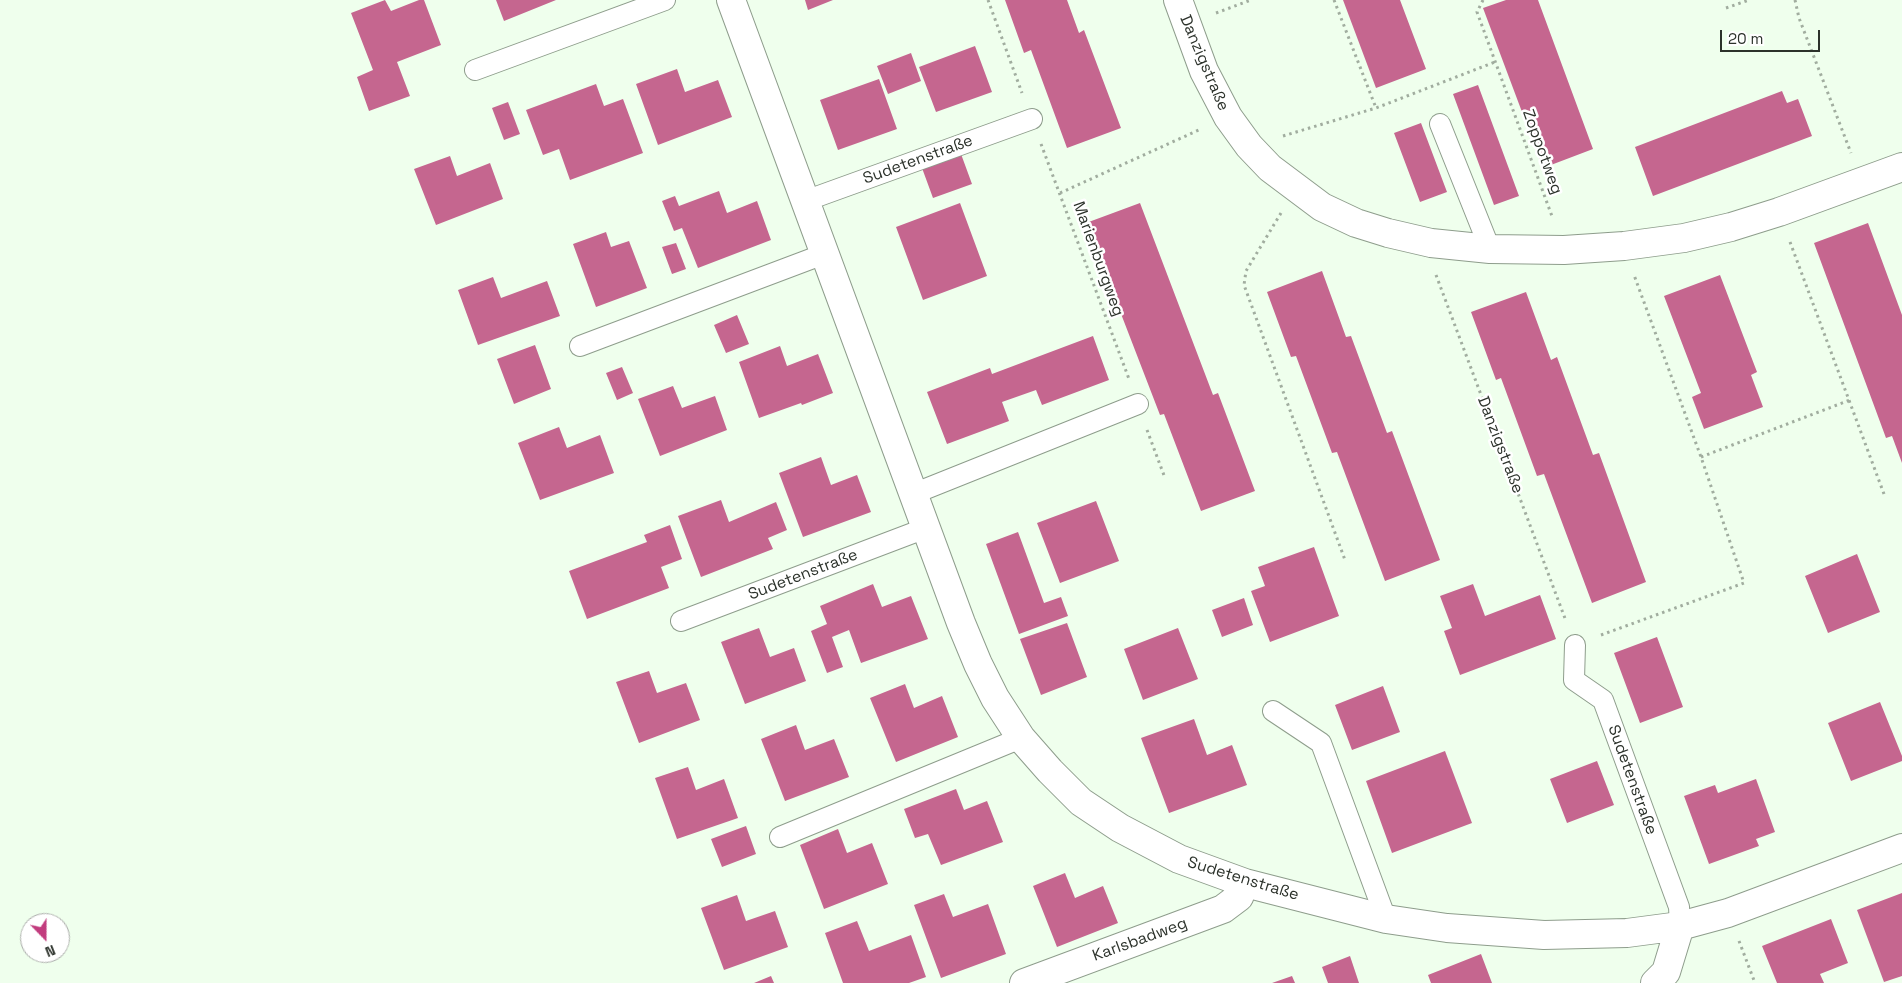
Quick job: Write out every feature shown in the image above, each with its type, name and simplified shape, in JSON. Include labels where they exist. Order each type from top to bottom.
[{"type":"street","name":"Sudetenstraße","points":[[730,0],[961,623],[978,664],[995,698],[1020,738],[1081,802],[1120,828],[1179,859],[1245,882],[1386,919],[1447,928],[1544,935],[1627,933],[1680,926],[1728,913],[1902,848]]},
{"type":"street","name":"Danzigstraße","points":[[1183,12],[1204,71],[1228,117],[1249,146],[1270,168],[1295,189],[1322,207],[1356,224],[1431,243],[1490,249],[1564,250],[1624,246],[1684,238],[1731,227],[1779,212],[1902,167]]},
{"type":"street","name":"Karlsbadweg","points":[[1024,983],[1223,909],[1239,897],[1245,882]]},
{"type":"street","points":[[1655,983],[1666,972],[1680,926]]},
{"type":"lane","points":[[475,70],[665,0]]},
{"type":"lane","name":"Sudetenstraße","points":[[805,202],[1032,119]]},
{"type":"lane","points":[[1440,124],[1490,249]]},
{"type":"lane","points":[[580,346],[824,254]]},
{"type":"lane","points":[[913,494],[1138,404]]},
{"type":"lane","name":"Sudetenstraße","points":[[681,621],[926,528]]},
{"type":"lane","name":"Sudetenstraße","points":[[1575,645],[1574,680],[1602,700],[1678,907],[1680,926]]},
{"type":"lane","points":[[1273,711],[1321,743],[1386,919]]},
{"type":"lane","points":[[780,837],[1020,738]]},
{"type":"path","points":[[1183,12],[1251,0]]},
{"type":"path","points":[[1334,0],[1376,108]]},
{"type":"path","name":"Zoppotweg","points":[[1483,0],[1477,12],[1564,250]]},
{"type":"path","points":[[1726,8],[1749,0]]},
{"type":"path","points":[[1795,0],[1861,182]]},
{"type":"path","points":[[1249,146],[1376,108],[1495,62]]},
{"type":"path","name":"Marienburgweg","points":[[1165,478],[1060,193],[1228,117]]},
{"type":"path","points":[[1295,189],[1246,271],[1244,285],[1345,560]]},
{"type":"path","points":[[1779,212],[1884,494]]},
{"type":"path","name":"Danzigstraße","points":[[1431,243],[1435,271],[1575,645]]},
{"type":"path","points":[[1575,645],[1744,583],[1701,457],[1624,246]]},
{"type":"path","points":[[1701,457],[1850,400]]},
{"type":"path","points":[[1728,913],[1755,983]]},
{"type":"building","points":[[385,0],[391,11],[419,0],[424,0],[441,45],[397,62],[410,96],[369,111],[357,77],[373,70],[351,13]]},
{"type":"building","points":[[496,0],[556,0],[504,21]]},
{"type":"building","points":[[805,0],[833,0],[808,10]]},
{"type":"building","points":[[1005,0],[1067,0],[1079,33],[1084,30],[1121,128],[1067,148],[1031,50],[1024,53]]},
{"type":"building","points":[[1343,0],[1400,0],[1426,69],[1376,88]]},
{"type":"building","points":[[1506,0],[1538,0],[1593,149],[1543,168],[1483,8]]},
{"type":"building","points":[[975,46],[992,92],[936,112],[919,67]]},
{"type":"building","points":[[911,53],[921,81],[888,94],[877,66]]},
{"type":"building","points":[[677,69],[685,92],[718,80],[732,117],[658,145],[636,84]]},
{"type":"building","points":[[879,79],[897,129],[838,150],[820,100]]},
{"type":"building","points":[[596,84],[604,106],[623,99],[643,153],[570,180],[559,149],[543,155],[526,110]]},
{"type":"building","points":[[1478,85],[1519,196],[1494,205],[1453,94]]},
{"type":"building","points":[[1782,91],[1787,103],[1798,99],[1812,136],[1653,196],[1635,147]]},
{"type":"building","points":[[508,102],[520,134],[504,140],[492,108]]},
{"type":"building","points":[[1421,123],[1447,192],[1420,202],[1394,133]]},
{"type":"building","points":[[961,154],[972,184],[933,198],[922,168]]},
{"type":"building","points":[[450,156],[457,176],[490,163],[503,199],[436,225],[414,169]]},
{"type":"building","points":[[719,191],[727,213],[757,201],[771,240],[698,268],[682,228],[674,231],[662,201],[675,196],[679,206]]},
{"type":"building","points":[[960,203],[987,276],[923,300],[896,227]]},
{"type":"building","points":[[1140,203],[1213,395],[1218,393],[1255,491],[1201,511],[1164,414],[1160,415],[1086,223]]},
{"type":"building","points":[[1868,223],[1902,315],[1902,463],[1892,436],[1886,438],[1814,243]]},
{"type":"building","points":[[606,232],[611,247],[629,241],[647,288],[596,307],[573,244]]},
{"type":"building","points":[[676,243],[686,269],[672,274],[662,247]]},
{"type":"building","points":[[1322,271],[1346,337],[1351,336],[1387,433],[1392,431],[1440,560],[1385,581],[1337,452],[1332,453],[1296,356],[1291,357],[1267,292]]},
{"type":"building","points":[[1720,275],[1757,372],[1751,375],[1763,407],[1704,429],[1692,397],[1701,393],[1664,296]]},
{"type":"building","points":[[493,277],[501,298],[547,281],[560,316],[478,345],[458,290]]},
{"type":"building","points":[[1526,292],[1551,360],[1557,357],[1593,455],[1599,453],[1646,582],[1592,603],[1544,474],[1537,476],[1501,378],[1496,380],[1471,312]]},
{"type":"building","points":[[737,315],[749,344],[726,353],[714,325]]},
{"type":"building","points":[[1093,336],[1109,380],[1042,405],[1036,390],[1002,402],[1009,421],[947,444],[927,392],[990,368],[992,374]]},
{"type":"building","points":[[535,345],[551,389],[514,404],[497,359]]},
{"type":"building","points":[[780,346],[787,366],[818,354],[833,393],[759,418],[739,362]]},
{"type":"building","points":[[622,367],[633,393],[617,400],[606,373]]},
{"type":"building","points":[[673,386],[682,408],[715,396],[727,430],[660,456],[638,399]]},
{"type":"building","points":[[559,427],[567,448],[600,435],[614,473],[540,500],[518,443]]},
{"type":"building","points":[[821,457],[831,485],[857,475],[871,512],[803,537],[779,473]]},
{"type":"building","points":[[721,500],[729,522],[776,502],[787,530],[768,538],[773,549],[701,577],[678,516]]},
{"type":"building","points":[[1096,501],[1119,561],[1060,583],[1037,523]]},
{"type":"building","points":[[670,525],[682,559],[661,567],[669,588],[587,619],[569,571],[647,542],[644,535]]},
{"type":"building","points":[[1018,532],[1044,603],[1061,597],[1068,616],[1019,634],[986,544]]},
{"type":"building","points":[[1314,547],[1339,616],[1270,642],[1251,591],[1265,586],[1258,567]]},
{"type":"building","points":[[1857,554],[1880,612],[1828,633],[1805,576]]},
{"type":"building","points":[[873,584],[882,607],[911,596],[928,639],[861,663],[849,630],[832,637],[843,667],[827,673],[811,631],[827,624],[820,606]]},
{"type":"building","points":[[1473,584],[1485,616],[1540,595],[1556,639],[1460,675],[1444,631],[1452,628],[1440,596]]},
{"type":"building","points":[[1244,598],[1253,625],[1222,637],[1212,610]]},
{"type":"building","points":[[1067,623],[1087,677],[1041,695],[1020,639]]},
{"type":"building","points":[[759,628],[770,657],[794,648],[806,681],[745,704],[721,642]]},
{"type":"building","points":[[1178,628],[1198,679],[1143,700],[1124,649]]},
{"type":"building","points":[[1657,637],[1683,707],[1640,723],[1614,653]]},
{"type":"building","points":[[649,671],[657,693],[686,683],[700,720],[639,743],[616,682]]},
{"type":"building","points":[[905,684],[914,708],[942,696],[958,737],[896,762],[870,698]]},
{"type":"building","points":[[1383,686],[1400,732],[1352,750],[1335,705]]},
{"type":"building","points":[[1880,702],[1902,756],[1902,761],[1851,781],[1828,723]]},
{"type":"building","points":[[1194,719],[1207,755],[1232,745],[1247,785],[1169,813],[1141,738]]},
{"type":"building","points":[[796,725],[805,750],[834,739],[849,777],[785,801],[761,739]]},
{"type":"building","points":[[1445,751],[1472,823],[1392,853],[1366,781]]},
{"type":"building","points":[[1597,761],[1614,805],[1567,823],[1550,779]]},
{"type":"building","points":[[688,767],[696,790],[724,779],[738,818],[677,839],[655,778]]},
{"type":"building","points":[[1756,779],[1775,832],[1756,839],[1759,846],[1709,864],[1684,796],[1715,785],[1718,793]]},
{"type":"building","points":[[956,789],[964,810],[987,801],[1003,842],[941,865],[928,834],[915,838],[904,809]]},
{"type":"building","points":[[746,826],[756,854],[722,867],[711,839]]},
{"type":"building","points":[[838,829],[847,853],[872,843],[888,884],[824,909],[800,845]]},
{"type":"building","points":[[1065,873],[1075,898],[1103,886],[1118,923],[1057,947],[1033,886]]},
{"type":"building","points":[[1902,893],[1902,976],[1884,982],[1857,910]]},
{"type":"building","points":[[944,894],[953,917],[988,904],[1006,954],[941,978],[914,905]]},
{"type":"building","points":[[737,895],[746,921],[775,911],[788,947],[724,970],[701,908]]},
{"type":"building","points":[[1831,919],[1848,963],[1820,974],[1824,983],[1777,983],[1762,946]]},
{"type":"building","points":[[857,921],[869,951],[911,935],[926,977],[909,983],[843,983],[825,933]]},
{"type":"building","points":[[1481,954],[1492,983],[1431,983],[1428,975]]},
{"type":"building","points":[[1350,956],[1359,983],[1328,983],[1322,967]]},
{"type":"building","points":[[771,976],[774,983],[754,983]]},
{"type":"building","points":[[1292,976],[1295,983],[1272,983]]}]
